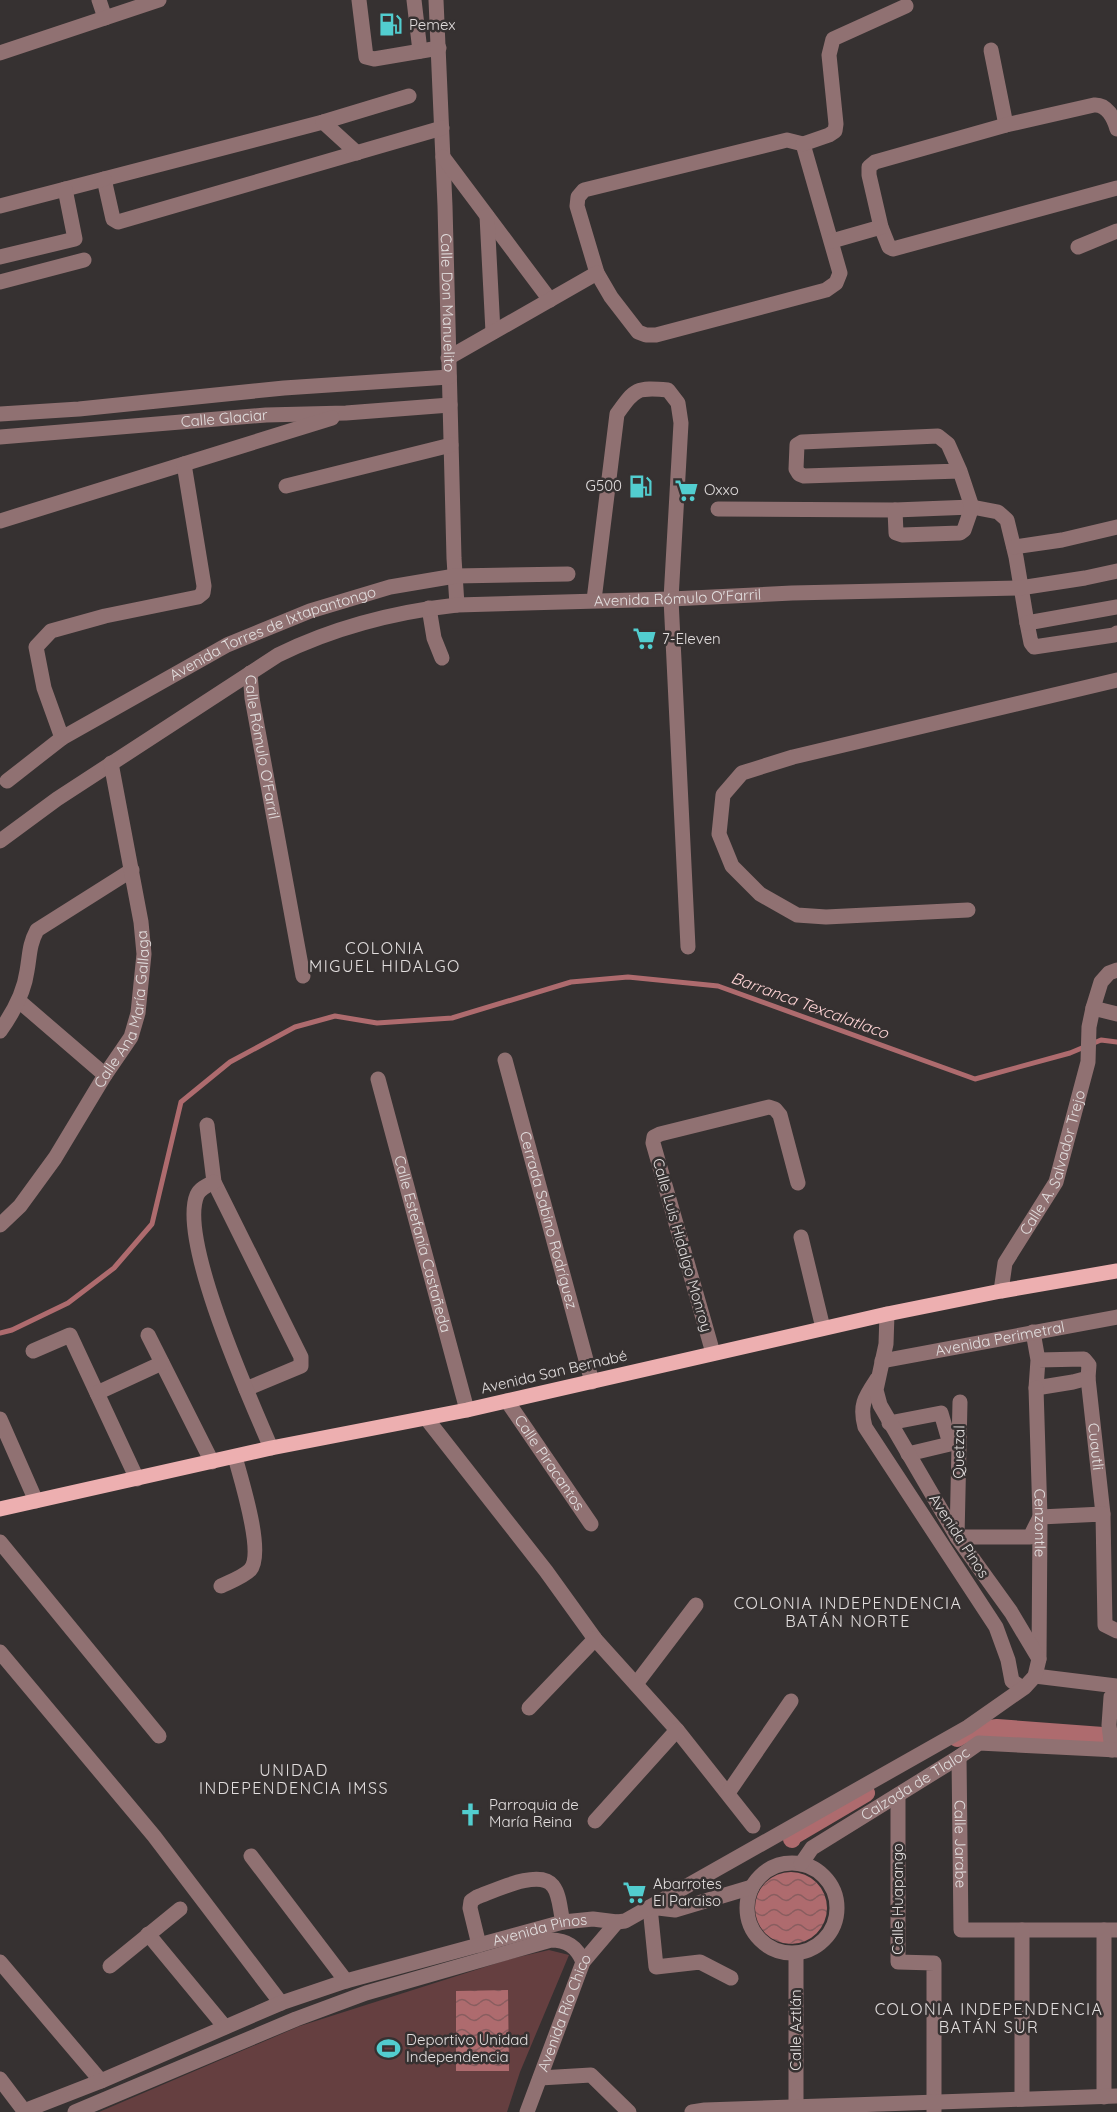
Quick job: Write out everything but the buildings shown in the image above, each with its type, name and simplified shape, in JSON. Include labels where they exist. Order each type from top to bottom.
[{"type":"main road","name":"Avenida San Bernabé","points":[[0,1509],[271,1448],[467,1410],[887,1314],[1117,1271]]},
{"type":"street","points":[[99,0],[105,18]]},
{"type":"street","points":[[0,53],[105,18],[118,6],[159,0]]},
{"type":"street","points":[[359,0],[366,57],[374,59],[438,48]]},
{"type":"street","points":[[414,0],[420,51]]},
{"type":"street","name":"Calle Don Manuelito","points":[[436,0],[457,605]]},
{"type":"street","points":[[803,144],[840,273],[836,283],[826,290],[656,334],[646,335],[638,332],[611,297],[597,273],[577,206],[578,197],[584,190],[787,140],[803,144],[829,135],[835,131],[836,124],[829,55],[833,39],[906,6]]},
{"type":"street","points":[[991,50],[1006,125]]},
{"type":"street","points":[[0,206],[323,122],[409,96]]},
{"type":"street","points":[[1117,129],[1106,108],[1101,105],[1006,125],[874,162],[869,167],[881,227],[889,247],[897,248],[1117,188]]},
{"type":"street","points":[[323,122],[357,153]]},
{"type":"street","points":[[104,179],[113,219],[118,222],[442,128]]},
{"type":"street","points":[[443,157],[550,300]]},
{"type":"street","points":[[0,257],[75,239],[65,189]]},
{"type":"street","points":[[487,216],[493,332]]},
{"type":"street","points":[[832,241],[881,227]]},
{"type":"street","points":[[1078,247],[1117,231]]},
{"type":"street","points":[[0,282],[84,261]]},
{"type":"street","points":[[448,358],[597,273]]},
{"type":"street","name":"Calle Glaciar","points":[[0,414],[79,409],[284,387],[449,377]]},
{"type":"street","points":[[594,600],[617,414],[633,392],[649,388],[668,390],[678,403],[681,423],[671,599],[688,946]]},
{"type":"street","name":"Calle Glaciar","points":[[0,437],[266,415],[450,405]]},
{"type":"street","points":[[0,521],[346,412]]},
{"type":"street","points":[[895,510],[896,533],[960,533],[964,530],[972,507],[960,471],[948,444],[938,436],[802,442],[797,445],[796,470],[804,476],[960,471]]},
{"type":"street","points":[[286,486],[451,445]]},
{"type":"street","points":[[62,738],[44,688],[36,647],[51,631],[105,616],[198,597],[203,593],[204,586],[184,464]]},
{"type":"street","points":[[718,509],[895,510],[972,507],[998,512],[1007,520],[1031,643],[1034,647],[1117,633]]},
{"type":"street","points":[[1014,547],[1062,540],[1117,527]]},
{"type":"street","name":"Avenida Rómulo O'Farril","points":[[250,672],[306,641],[354,624],[429,608],[457,605],[792,593],[1020,588],[1117,571]]},
{"type":"street","name":"Avenida Torres de Ixtapantongo","points":[[7,782],[62,738],[227,645],[310,610],[390,587],[455,576],[568,574]]},
{"type":"street","points":[[1027,623],[1117,607]]},
{"type":"street","points":[[429,608],[434,638],[442,658]]},
{"type":"street","name":"Calle Rómulo O'Farril","points":[[0,841],[57,799],[250,672],[252,698],[303,976]]},
{"type":"street","points":[[968,910],[826,917],[797,915],[760,894],[732,866],[719,834],[723,795],[742,773],[793,757],[1117,680]]},
{"type":"street","name":"Calle Ana María Gallaga","points":[[0,1225],[20,1206],[55,1158],[130,1037],[138,1013],[144,954],[141,922],[111,763]]},
{"type":"street","points":[[0,1031],[19,1001],[27,972],[30,945],[37,930],[132,870]]},
{"type":"street","name":"Calle A. Salvador Trejo","points":[[1001,1291],[1005,1263],[1056,1182],[1088,1062],[1089,1026],[1093,1008],[1101,982],[1109,973],[1117,970]]},
{"type":"street","points":[[19,1001],[105,1075]]},
{"type":"street","points":[[1093,1008],[1117,1014]]},
{"type":"street","name":"Cerrada Sabino Rodríguez","points":[[505,1060],[592,1382]]},
{"type":"street","name":"Calle Estefanía Castañeda","points":[[378,1079],[467,1410]]},
{"type":"street","name":"Calle Luis Hidalgo Monroy","points":[[713,1353],[653,1143],[654,1137],[770,1107],[780,1115],[798,1183]]},
{"type":"street","points":[[207,1125],[214,1182],[301,1357],[301,1366],[246,1389]]},
{"type":"street","points":[[214,1182],[202,1188],[197,1194],[194,1209],[195,1231],[205,1278],[218,1319],[271,1448]]},
{"type":"street","points":[[801,1237],[823,1328]]},
{"type":"street","name":"Avenida Pinos","points":[[887,1314],[886,1344],[878,1376],[877,1397],[889,1423],[957,1537],[1011,1612],[1039,1659]]},
{"type":"street","name":"Avenida Perimetral","points":[[882,1361],[1117,1317]]},
{"type":"street","name":"Cenzontle","points":[[1033,1332],[1038,1360],[1036,1388],[1040,1517],[1039,1659]]},
{"type":"street","points":[[33,1351],[70,1335],[137,1479]]},
{"type":"street","points":[[148,1335],[212,1462]]},
{"type":"street","points":[[1036,1388],[1088,1378],[1089,1365],[1084,1359],[1038,1360]]},
{"type":"street","points":[[97,1393],[162,1363]]},
{"type":"street","name":"Avenida Pinos","points":[[878,1376],[865,1398],[861,1413],[866,1427],[996,1627],[1008,1660],[1012,1681],[1022,1688]]},
{"type":"street","name":"Cuautli","points":[[1088,1378],[1103,1514],[1105,1625],[1117,1631]]},
{"type":"street","name":"Calle Piracantos","points":[[507,1401],[591,1524]]},
{"type":"street","name":"Quetzal","points":[[957,1537],[960,1402]]},
{"type":"street","points":[[889,1423],[941,1413],[950,1444],[908,1454]]},
{"type":"street","points":[[426,1418],[546,1571],[595,1639],[677,1730],[753,1826]]},
{"type":"street","points":[[0,1419],[36,1501]]},
{"type":"street","points":[[221,1586],[250,1570],[256,1557],[255,1539],[235,1457]]},
{"type":"street","points":[[957,1537],[1030,1537],[1040,1517],[1103,1514]]},
{"type":"street","points":[[0,1542],[159,1736]]},
{"type":"street","points":[[636,1684],[696,1605]]},
{"type":"street","points":[[529,1708],[595,1639]]},
{"type":"street","points":[[0,1652],[154,1836],[281,2003]]},
{"type":"street","points":[[1039,1659],[1035,1677],[1115,1692],[1109,1725],[1114,1749]]},
{"type":"street","name":"Avenida Pinos","points":[[24,2111],[101,2081],[281,2003],[346,1981],[563,1922],[593,1919],[617,1922],[632,1918],[968,1727],[1035,1677]]},
{"type":"street","points":[[728,1792],[791,1701]]},
{"type":"street","points":[[595,1821],[677,1730]]},
{"type":"street","name":"Calzada de Tlaloc","points":[[801,1864],[812,1848],[979,1743],[1114,1749]]},
{"type":"street","name":"Calle Jarabe","points":[[959,1757],[961,1930],[1022,1930]]},
{"type":"street","name":"Calle Huapango","points":[[898,1795],[898,1962],[934,1963],[934,2107]]},
{"type":"street","points":[[250,1856],[346,1981]]},
{"type":"street","points":[[782,1864],[801,1864],[821,1873],[834,1890],[838,1911],[832,1932],[816,1947],[796,1954],[772,1949],[754,1934],[746,1911],[752,1887],[764,1872],[782,1864]]},
{"type":"street","points":[[479,1945],[470,1908],[471,1901],[532,1878],[544,1879],[554,1887],[563,1922]]},
{"type":"street","points":[[732,1978],[700,1962],[656,1967],[651,1907],[675,1910],[752,1887]]},
{"type":"street","points":[[110,1966],[180,1909]]},
{"type":"street","name":"Avenida Río Chico","points":[[527,2112],[583,1962],[617,1922]]},
{"type":"street","points":[[701,2111],[1004,2105],[1022,2099],[1066,2105],[1110,2096],[1110,1930],[1022,1930],[1022,2099]]},
{"type":"street","points":[[148,1934],[225,2027]]},
{"type":"street","name":"Avenida Pinos","points":[[75,2112],[296,2019],[366,1993],[551,1940],[565,1941],[571,1945],[583,1962]]},
{"type":"street","name":"Calle Aztlán","points":[[796,1954],[796,2109]]},
{"type":"street","points":[[0,1962],[101,2081]]},
{"type":"street","points":[[540,2078],[591,2075],[629,2112]]},
{"type":"street","points":[[0,2079],[24,2111]]},
{"type":"shaded area","name":"Deportivo Unidad Independencia","points":[[549,1950],[569,1955],[520,2072],[507,2112],[99,2112],[300,2026],[510,1959]]},
{"type":"water","points":[[798,1872],[817,1882],[825,1894],[827,1908],[825,1922],[817,1934],[805,1942],[784,1944],[765,1934],[757,1922],[755,1901],[765,1882],[777,1874]]},
{"type":"water","points":[[508,1990],[509,2071],[456,2071],[456,1991]]},
{"type":"waterway","name":"Barranca Texcalatlaco","points":[[0,1333],[12,1330],[68,1303],[114,1268],[152,1224],[181,1102],[230,1062],[295,1027],[335,1016],[377,1023],[452,1018],[571,982],[628,977],[718,986],[975,1079],[1070,1053],[1101,1040],[1117,1042]]},
{"type":"waterway","points":[[957,1738],[970,1731],[997,1728],[1117,1737]]},
{"type":"waterway","points":[[792,1839],[793,1836],[866,1793]]},
{"type":"place","name":"Pemex","points":[[391,25]]},
{"type":"place","name":"G500","points":[[640,486]]},
{"type":"place","name":"Oxxo","points":[[686,490]]},
{"type":"place","name":"7-Eleven","points":[[644,639]]},
{"type":"place","name":"Parroquia de María Reina","points":[[471,1814]]},
{"type":"place","name":"Abarrotes El Paraiso","points":[[635,1893]]},
{"type":"place","name":"Deportivo Unidad Independencia","points":[[388,2049]]},
{"type":"district","name":"COLONIA MIGUEL HIDALGO","points":[[385,957]]},
{"type":"district","name":"COLONIA INDEPENDENCIA BATÁN NORTE","points":[[848,1612]]},
{"type":"district","name":"UNIDAD INDEPENDENCIA IMSS","points":[[294,1779]]},
{"type":"district","name":"COLONIA INDEPENDENCIA BATÁN SUR","points":[[989,2018]]}]
